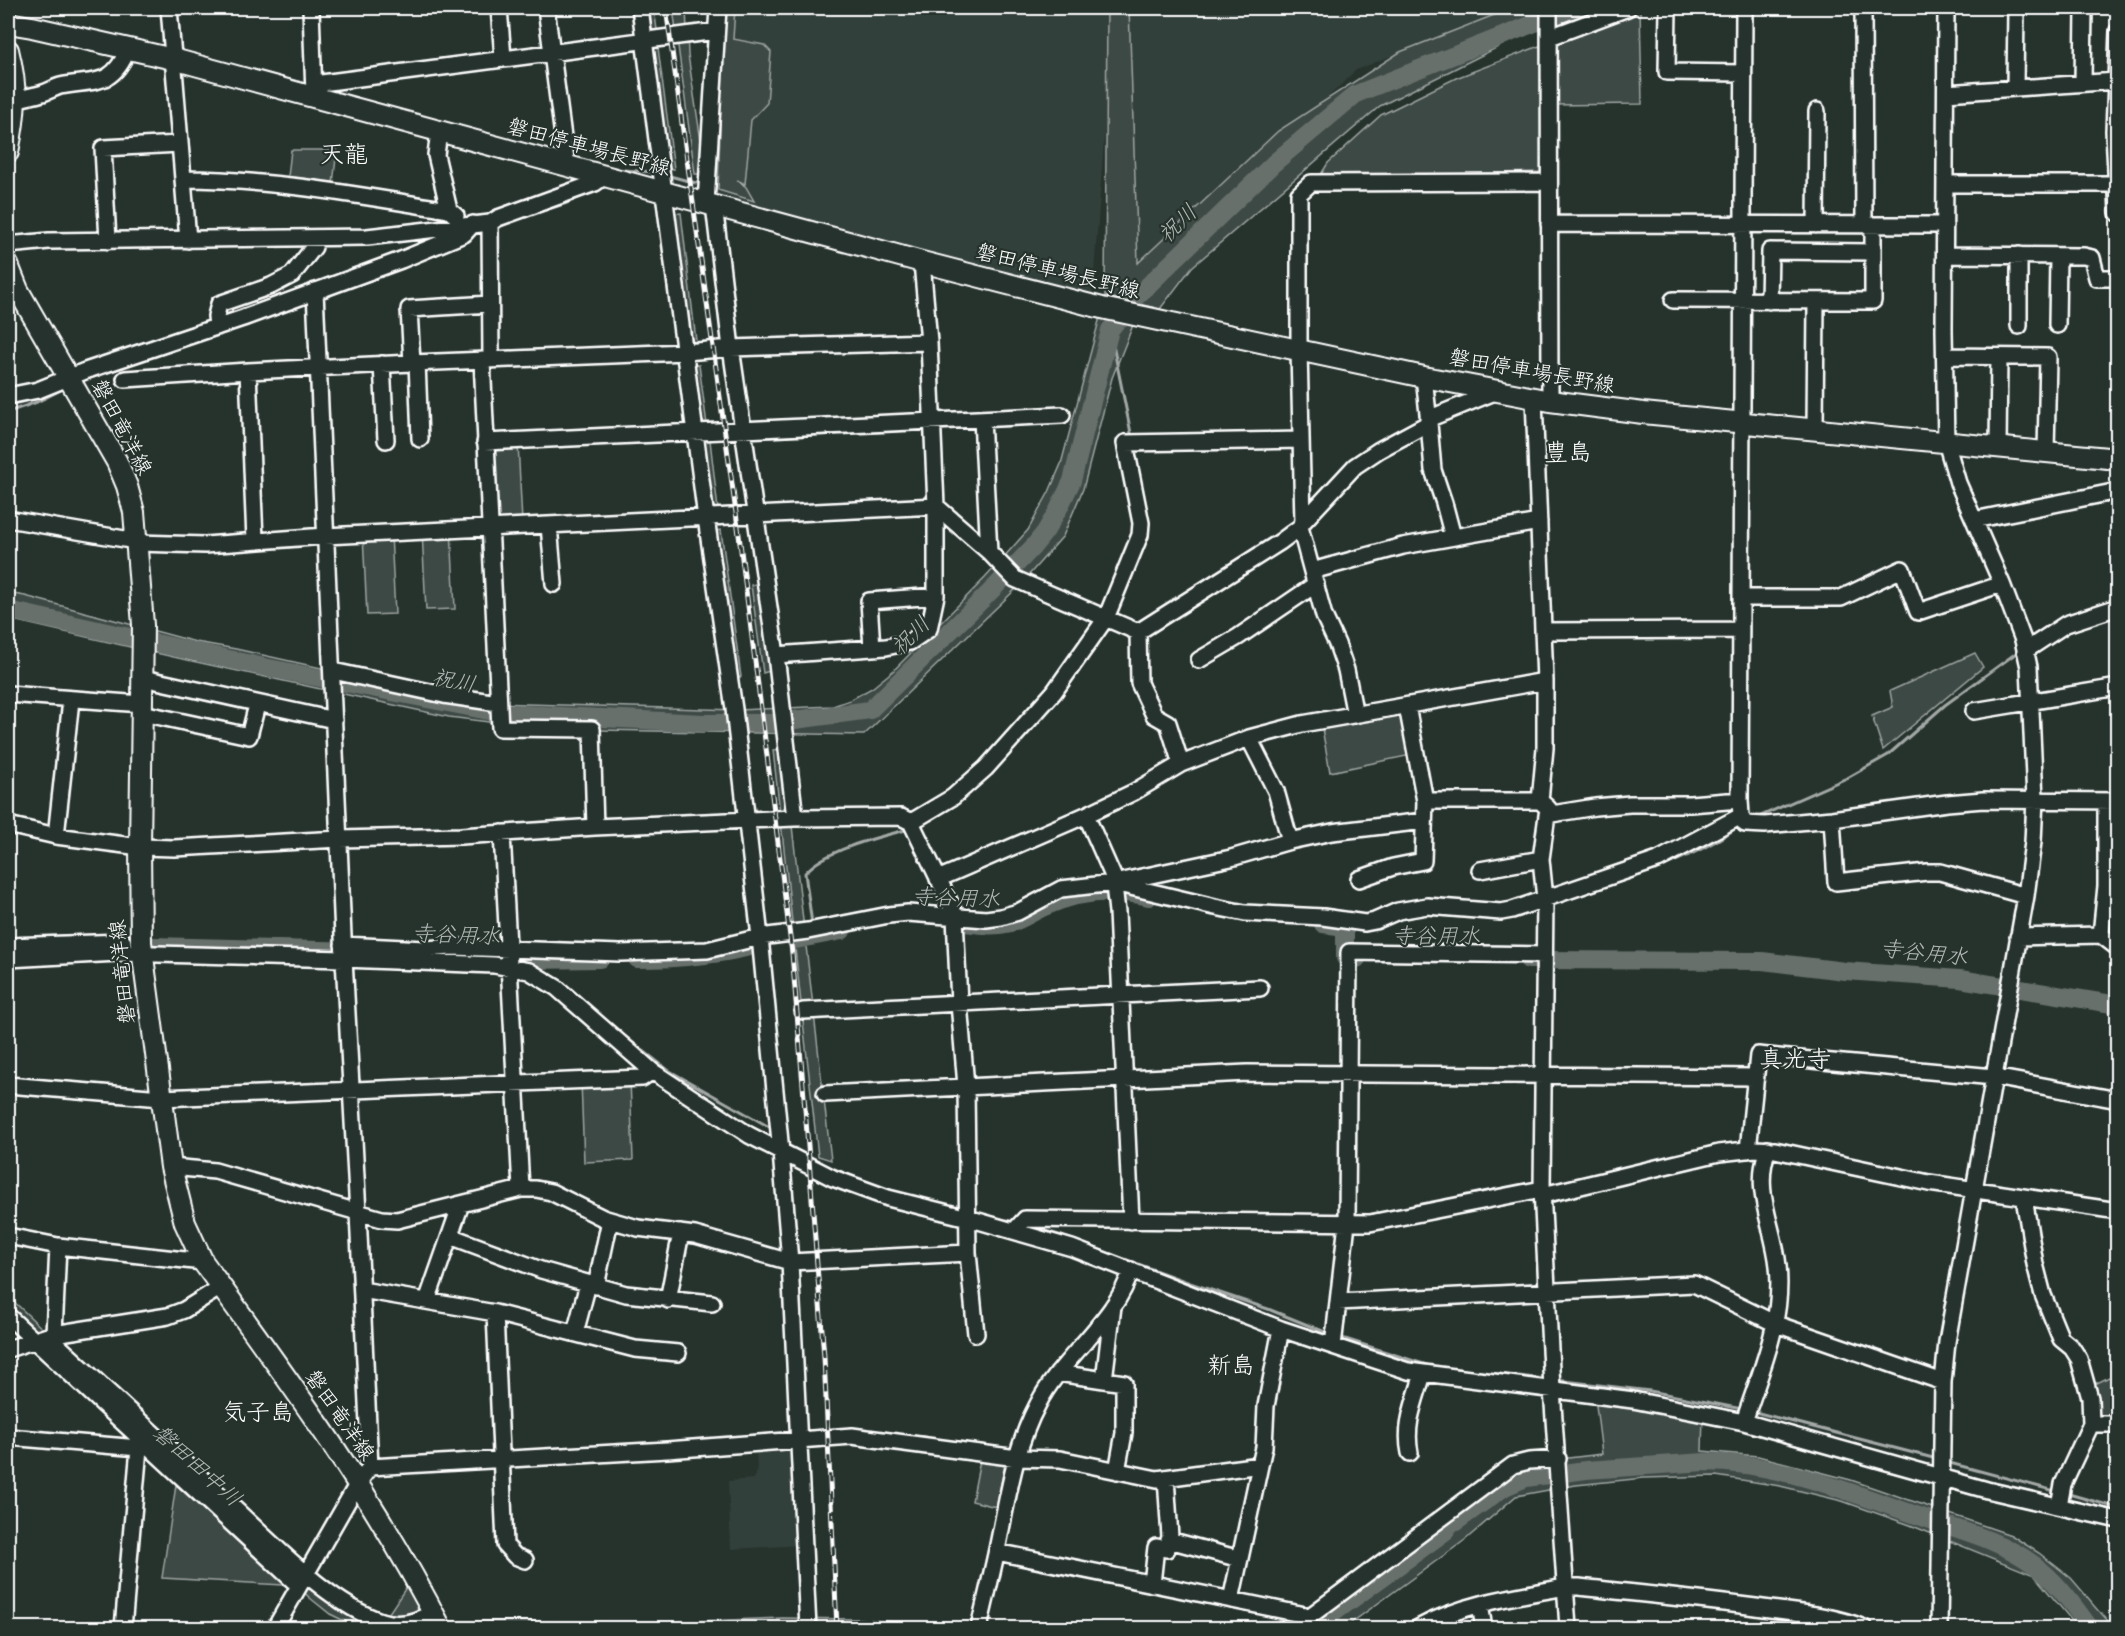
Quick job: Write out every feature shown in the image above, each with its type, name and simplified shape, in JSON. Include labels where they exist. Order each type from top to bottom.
[{"type":"main road","name":"磐田停車場長野線","points":[[8,23],[314,91],[439,131],[567,167],[1109,310],[1424,377],[1542,400],[1643,413],[2118,459]]},
{"type":"main road","points":[[8,50],[15,77],[15,100],[8,152]]},
{"type":"main road","name":"磐田竜洋線","points":[[8,265],[18,290],[117,462],[134,512],[143,625],[140,918],[171,1167],[185,1223],[203,1262],[358,1483],[437,1621]]},
{"type":"street","points":[[169,8],[188,240]]},
{"type":"street","points":[[311,8],[314,91],[503,58],[716,31]]},
{"type":"street","points":[[498,8],[503,58]]},
{"type":"street","points":[[546,8],[567,167]]},
{"type":"street","points":[[640,8],[706,518],[734,709],[760,937],[782,1152],[790,1262],[808,1629]]},
{"type":"street","points":[[718,8],[710,204],[776,654],[795,818]]},
{"type":"street","points":[[1549,8],[1549,224],[1539,522],[1545,681],[1542,859],[1545,899],[1542,1192],[1568,1629]]},
{"type":"street","points":[[1550,36],[1628,8]]},
{"type":"street","points":[[1668,8],[1667,72],[1743,73]]},
{"type":"street","points":[[1744,8],[1741,808],[1745,824],[1832,819],[1947,803],[2035,799],[2112,801],[2112,886],[2101,935]]},
{"type":"street","points":[[1673,300],[1873,301],[1873,252],[1868,225],[1863,8]]},
{"type":"street","points":[[1939,1629],[1943,1382],[1951,1313],[2026,896],[2033,842],[2035,799],[2030,667],[2002,584],[1958,483],[1946,442],[1946,8]]},
{"type":"street","points":[[2015,88],[2016,8]]},
{"type":"street","points":[[2083,83],[2084,8]]},
{"type":"street","points":[[2118,31],[2114,131],[2118,213]]},
{"type":"street","points":[[15,100],[59,86],[103,79],[122,66],[128,49]]},
{"type":"street","points":[[1946,93],[2083,83],[2116,86]]},
{"type":"street","points":[[1816,225],[1817,111]]},
{"type":"street","points":[[439,131],[436,155],[448,210]]},
{"type":"street","points":[[108,241],[103,148],[180,144]]},
{"type":"street","points":[[8,245],[49,242],[367,237],[490,223],[498,218],[595,183],[604,176]]},
{"type":"street","points":[[183,179],[228,179],[448,210],[470,225]]},
{"type":"street","points":[[1355,715],[1346,670],[1324,616],[1302,524],[1299,194],[1311,183],[1549,182]]},
{"type":"street","points":[[1946,184],[2117,189]]},
{"type":"street","points":[[490,223],[490,304],[485,442],[500,728],[592,729],[595,827]]},
{"type":"street","points":[[1549,224],[1945,225]]},
{"type":"street","points":[[8,396],[38,390],[85,371],[217,327],[401,260],[464,234],[470,225]]},
{"type":"street","points":[[217,327],[216,316],[219,304],[271,286],[292,274],[314,247],[315,238]]},
{"type":"street","points":[[1769,301],[1770,251],[1873,252]]},
{"type":"street","points":[[1945,255],[2084,256],[2092,258],[2097,278],[2118,278]]},
{"type":"street","points":[[2019,255],[2019,326]]},
{"type":"street","points":[[2057,325],[2058,256]]},
{"type":"street","points":[[776,654],[872,648],[910,642],[929,629],[936,596],[936,506],[929,342],[922,262]]},
{"type":"street","points":[[275,1629],[358,1483],[370,1467],[344,952],[315,291]]},
{"type":"street","points":[[1815,430],[1816,300]]},
{"type":"street","points":[[420,439],[410,309],[490,304]]},
{"type":"street","points":[[125,380],[414,362],[929,342]]},
{"type":"street","points":[[1945,356],[2048,357],[2046,452]]},
{"type":"street","points":[[1998,448],[1999,357]]},
{"type":"street","points":[[382,364],[386,440]]},
{"type":"street","points":[[248,371],[255,540]]},
{"type":"street","points":[[1424,377],[1433,470],[1453,537]]},
{"type":"street","points":[[1138,632],[1280,542],[1302,524],[1355,466],[1428,421],[1497,391]]},
{"type":"street","points":[[485,442],[1062,415]]},
{"type":"street","points":[[982,419],[989,552]]},
{"type":"street","points":[[911,822],[953,797],[986,768],[1054,692],[1106,618],[1140,535],[1141,523],[1125,443],[1301,440]]},
{"type":"street","points":[[1974,520],[2118,492]]},
{"type":"street","points":[[8,519],[136,542],[205,545],[325,536],[936,506],[989,552],[1015,579],[1138,632]]},
{"type":"street","points":[[1199,660],[1238,637],[1314,578],[1403,546],[1539,522]]},
{"type":"street","points":[[549,525],[554,584]]},
{"type":"street","points":[[1741,598],[1841,598],[1902,569],[1918,612],[2002,584]]},
{"type":"street","points":[[872,648],[869,601],[936,596]]},
{"type":"street","points":[[2024,646],[2066,624],[2118,607]]},
{"type":"street","points":[[1543,631],[1741,630]]},
{"type":"street","points":[[1138,632],[1139,683],[1154,715],[1168,723],[1181,764]]},
{"type":"street","points":[[333,671],[498,703]]},
{"type":"street","points":[[142,678],[257,705],[334,720]]},
{"type":"street","points":[[938,879],[1086,815],[1134,792],[1181,764],[1250,738],[1302,724],[1545,681]]},
{"type":"street","points":[[1974,711],[2118,687]]},
{"type":"street","points":[[8,694],[142,709],[249,736],[257,705]]},
{"type":"street","points":[[56,836],[71,700]]},
{"type":"street","points":[[1359,879],[1394,867],[1423,861],[1425,801],[1407,706]]},
{"type":"street","points":[[1250,738],[1276,791],[1290,841]]},
{"type":"street","points":[[1425,801],[1544,805],[1552,814],[1630,804],[1690,804],[1741,808]]},
{"type":"street","points":[[1114,882],[1245,913],[1323,917],[1365,924],[1420,907],[1501,912],[1658,860],[1741,808]]},
{"type":"street","points":[[1086,815],[1114,882],[1131,1221]]},
{"type":"street","points":[[8,825],[56,836],[140,847],[174,848],[340,839],[461,836],[795,818],[902,817],[911,822],[955,917],[966,1086],[968,1253],[976,1334]]},
{"type":"street","points":[[1832,819],[1836,882],[1940,872],[2026,896]]},
{"type":"street","points":[[8,959],[118,953],[143,955],[344,952],[452,946],[620,953],[707,950],[760,937],[808,931],[889,915],[908,913],[986,919],[1001,917],[1018,912],[1061,889],[1114,882],[1231,858],[1332,832],[1424,821]]},
{"type":"street","points":[[501,833],[521,1190]]},
{"type":"street","points":[[1480,870],[1542,859]]},
{"type":"street","points":[[2018,937],[2101,935],[2118,948]]},
{"type":"street","points":[[8,946],[123,942]]},
{"type":"street","points":[[344,952],[509,966],[529,971],[557,988],[652,1071],[749,1135],[833,1178],[888,1198],[1072,1248],[1281,1329],[1333,1346],[1423,1374],[1633,1400],[1744,1422],[1942,1478],[2118,1520]]},
{"type":"street","points":[[1333,1346],[1347,1223],[1349,952],[1544,955]]},
{"type":"street","points":[[803,1011],[1260,988]]},
{"type":"street","points":[[1748,1150],[1758,1055],[1994,1077],[2118,1100]]},
{"type":"street","points":[[8,1085],[161,1098],[642,1078],[652,1071]]},
{"type":"street","points":[[825,1094],[1247,1074],[1756,1077]]},
{"type":"street","points":[[1744,1422],[1776,1324],[1778,1266],[1761,1181],[1768,1149]]},
{"type":"street","points":[[1014,1231],[1025,1220],[1370,1223],[1542,1192],[1719,1153],[1768,1149],[1902,1179],[2118,1211]]},
{"type":"street","points":[[171,1167],[214,1171],[382,1219],[397,1220],[521,1190],[536,1189],[551,1191],[610,1220],[638,1228],[695,1235],[790,1262],[968,1253]]},
{"type":"street","points":[[2024,1198],[2035,1264],[2043,1294],[2061,1339],[2072,1348],[2079,1359],[2090,1398],[2091,1424],[2063,1484],[2059,1506]]},
{"type":"street","points":[[427,1301],[461,1204]]},
{"type":"street","points":[[575,1333],[592,1285],[610,1220]]},
{"type":"street","points":[[668,1300],[681,1233]]},
{"type":"street","points":[[8,1236],[58,1246],[203,1262]]},
{"type":"street","points":[[450,1236],[541,1270],[626,1294],[712,1304]]},
{"type":"street","points":[[43,1337],[58,1246]]},
{"type":"street","points":[[979,1629],[1017,1458],[1027,1427],[1039,1402],[1058,1373],[1113,1306],[1127,1285],[1131,1270]]},
{"type":"street","points":[[1338,1302],[1694,1284],[1776,1324],[1943,1382]]},
{"type":"street","points":[[8,1349],[43,1337],[168,1316],[184,1310],[221,1287]]},
{"type":"street","points":[[362,1290],[495,1313],[635,1348],[678,1353]]},
{"type":"street","points":[[1104,1380],[1113,1306]]},
{"type":"street","points":[[495,1313],[505,1545],[515,1556],[525,1560]]},
{"type":"street","points":[[8,1316],[43,1337],[302,1580]]},
{"type":"street","points":[[1231,1600],[1264,1447],[1266,1406],[1281,1329]]},
{"type":"street","points":[[43,1337],[142,1446],[302,1580],[357,1612],[383,1622],[398,1624],[437,1621]]},
{"type":"street","points":[[1058,1373],[1124,1383],[1124,1433],[1117,1471]]},
{"type":"street","points":[[1410,1453],[1407,1439],[1408,1423],[1423,1374]]},
{"type":"street","points":[[2091,1424],[2118,1424]]},
{"type":"street","points":[[370,1467],[667,1450],[852,1436],[1017,1458],[1060,1458],[1157,1479],[1260,1465]]},
{"type":"street","points":[[8,1437],[142,1446]]},
{"type":"street","points":[[123,1629],[142,1446]]},
{"type":"street","points":[[997,1552],[1310,1616],[1513,1466],[1529,1461],[1558,1459]]},
{"type":"street","points":[[1152,1584],[1156,1546],[1167,1549],[1169,1540],[1166,1478]]},
{"type":"street","points":[[1169,1540],[1240,1559]]},
{"type":"street","points":[[1418,1629],[1445,1616],[1480,1605],[1566,1587],[1749,1606],[1845,1620],[1864,1629]]},
{"type":"street","points":[[1480,1605],[1484,1629]]},
{"type":"shaded area","points":[[644,8],[654,8],[657,30],[647,31]]},
{"type":"shaded area","points":[[673,8],[686,8],[688,55],[702,148],[699,174],[695,174]]},
{"type":"shaded area","points":[[724,8],[1114,8],[1092,299],[714,193]]},
{"type":"shaded area","points":[[724,8],[735,8],[733,39],[764,45],[771,52],[767,103],[751,120],[745,184],[737,180],[746,187],[754,201],[718,190]]},
{"type":"shaded area","points":[[1107,8],[1129,8],[1138,263],[1278,131],[1400,52],[1512,8],[1602,8],[1520,36],[1380,106],[1192,267],[1160,309],[1105,296]]},
{"type":"shaded area","points":[[1128,8],[1512,8],[1356,70],[1109,310]]},
{"type":"shaded area","points":[[1628,8],[1640,8],[1642,104],[1550,105],[1549,57],[1541,172],[1320,176],[1328,163],[1381,115],[1456,78],[1550,42]]},
{"type":"shaded area","points":[[658,48],[674,169],[667,168],[650,49]]},
{"type":"shaded area","points":[[291,150],[337,150],[332,192],[287,186]]},
{"type":"shaded area","points":[[681,213],[696,341],[688,343],[671,214]]},
{"type":"shaded area","points":[[1105,298],[1135,320],[1112,378],[1083,489],[1063,536],[1020,585],[864,735],[544,729],[449,717],[8,619],[8,593],[196,642],[411,688],[495,703],[738,710],[833,706],[872,688],[894,670],[985,578],[1028,530],[1061,464]]},
{"type":"shaded area","points":[[692,365],[699,365],[707,425],[699,427]]},
{"type":"shaded area","points":[[710,440],[718,509],[709,510],[700,442]]},
{"type":"shaded area","points":[[518,443],[522,522],[494,524],[489,444]]},
{"type":"shaded area","points":[[451,529],[455,609],[426,610],[422,531]]},
{"type":"shaded area","points":[[721,530],[741,677],[730,680],[711,532]]},
{"type":"shaded area","points":[[391,534],[395,614],[367,615],[363,535]]},
{"type":"shaded area","points":[[760,583],[773,670],[763,673],[751,585]]},
{"type":"shaded area","points":[[1975,653],[1983,667],[1883,750],[1872,716],[1893,707],[1890,691]]},
{"type":"shaded area","points":[[1407,706],[1416,754],[1330,772],[1321,723]]},
{"type":"shaded area","points":[[783,749],[831,1160],[818,1156],[773,750]]},
{"type":"shaded area","points":[[630,1079],[633,1160],[584,1162],[581,1081]]},
{"type":"shaded area","points":[[8,1296],[291,1565],[383,1622],[409,1583],[437,1621],[670,1622],[783,1618],[858,1619],[945,1628],[359,1628],[330,1614],[310,1598],[8,1316]]},
{"type":"shaded area","points":[[2109,1377],[2117,1379],[2117,1424],[2091,1424],[2087,1388]]},
{"type":"shaded area","points":[[1595,1397],[1703,1414],[1702,1451],[1758,1456],[1851,1480],[2011,1535],[2071,1578],[2114,1628],[2078,1628],[2034,1575],[1910,1525],[1842,1501],[1780,1486],[1716,1476],[1644,1478],[1576,1485],[1516,1496],[1465,1540],[1344,1628],[1293,1628],[1517,1464],[1602,1454]]},
{"type":"shaded area","points":[[797,1444],[802,1545],[731,1549],[728,1481],[754,1479],[757,1471],[756,1447]]},
{"type":"shaded area","points":[[980,1460],[1005,1464],[996,1507],[972,1501]]},
{"type":"shaded area","points":[[176,1485],[283,1581],[283,1585],[162,1578]]},
{"type":"waterway","name":"祝川","points":[[8,610],[264,667],[499,713],[703,723],[772,723],[870,710],[996,586],[1045,532],[1072,481],[1110,330],[1132,301],[1274,163],[1356,94],[1573,8]]},
{"type":"waterway","points":[[619,173],[622,170],[656,172]]},
{"type":"waterway","points":[[666,175],[696,183],[701,178]]},
{"type":"waterway","points":[[508,222],[567,203],[592,192]]},
{"type":"waterway","points":[[1110,330],[1132,438]]},
{"type":"waterway","points":[[8,412],[37,402],[63,389]]},
{"type":"waterway","points":[[1756,818],[1849,777],[1888,755],[1945,705],[2019,651]]},
{"type":"waterway","points":[[919,827],[936,815]]},
{"type":"waterway","points":[[1632,877],[1688,856],[1739,826]]},
{"type":"waterway","points":[[812,924],[805,873],[826,857],[839,851],[910,829]]},
{"type":"waterway","name":"寺谷用水","points":[[955,922],[990,925],[1011,923],[1057,902],[1095,893],[1109,892],[1149,897]]},
{"type":"waterway","name":"寺谷用水","points":[[1323,924],[1345,927],[1345,958],[1357,959]]},
{"type":"waterway","name":"寺谷用水","points":[[795,940],[842,931]]},
{"type":"waterway","name":"寺谷用水","points":[[637,959],[697,956],[757,945]]},
{"type":"waterway","name":"寺谷用水","points":[[152,946],[361,951]]},
{"type":"waterway","name":"寺谷用水","points":[[418,954],[528,960],[600,959]]},
{"type":"waterway","points":[[528,960],[541,970]]},
{"type":"waterway","name":"寺谷用水","points":[[1528,960],[1762,961],[1845,971],[1960,979],[2118,1005]]},
{"type":"waterway","points":[[619,1032],[668,1070],[773,1129]]},
{"type":"waterway","points":[[785,1145],[869,1183]]},
{"type":"waterway","points":[[976,1213],[1017,1223]]},
{"type":"waterway","points":[[1029,1226],[1268,1309],[1330,1334]]},
{"type":"waterway","points":[[1339,1337],[1433,1367],[1546,1379]]},
{"type":"waterway","points":[[1556,1380],[1650,1391],[1742,1409]]},
{"type":"waterway","points":[[1751,1411],[1937,1459]]},
{"type":"waterway","points":[[1313,1628],[1446,1531],[1450,1524],[1505,1487],[1526,1478],[1586,1470],[1705,1462],[1759,1467],[1812,1480],[1991,1541],[2020,1555],[2050,1578],[2090,1628]]},
{"type":"waterway","points":[[1946,1462],[2055,1491]]},
{"type":"waterway","points":[[2065,1493],[2118,1508]]},
{"type":"waterway","name":"磐田田中川","points":[[321,1595],[357,1620],[380,1628]]},
{"type":"railway","points":[[666,8],[738,527],[792,953],[824,1357],[837,1628]]},
{"type":"district","name":"天龍","points":[[344,154]]},
{"type":"district","name":"豊島","points":[[1568,452]]},
{"type":"district","name":"真光寺","points":[[1795,1059]]},
{"type":"district","name":"新島","points":[[1231,1365]]},
{"type":"district","name":"気子島","points":[[258,1412]]}]
